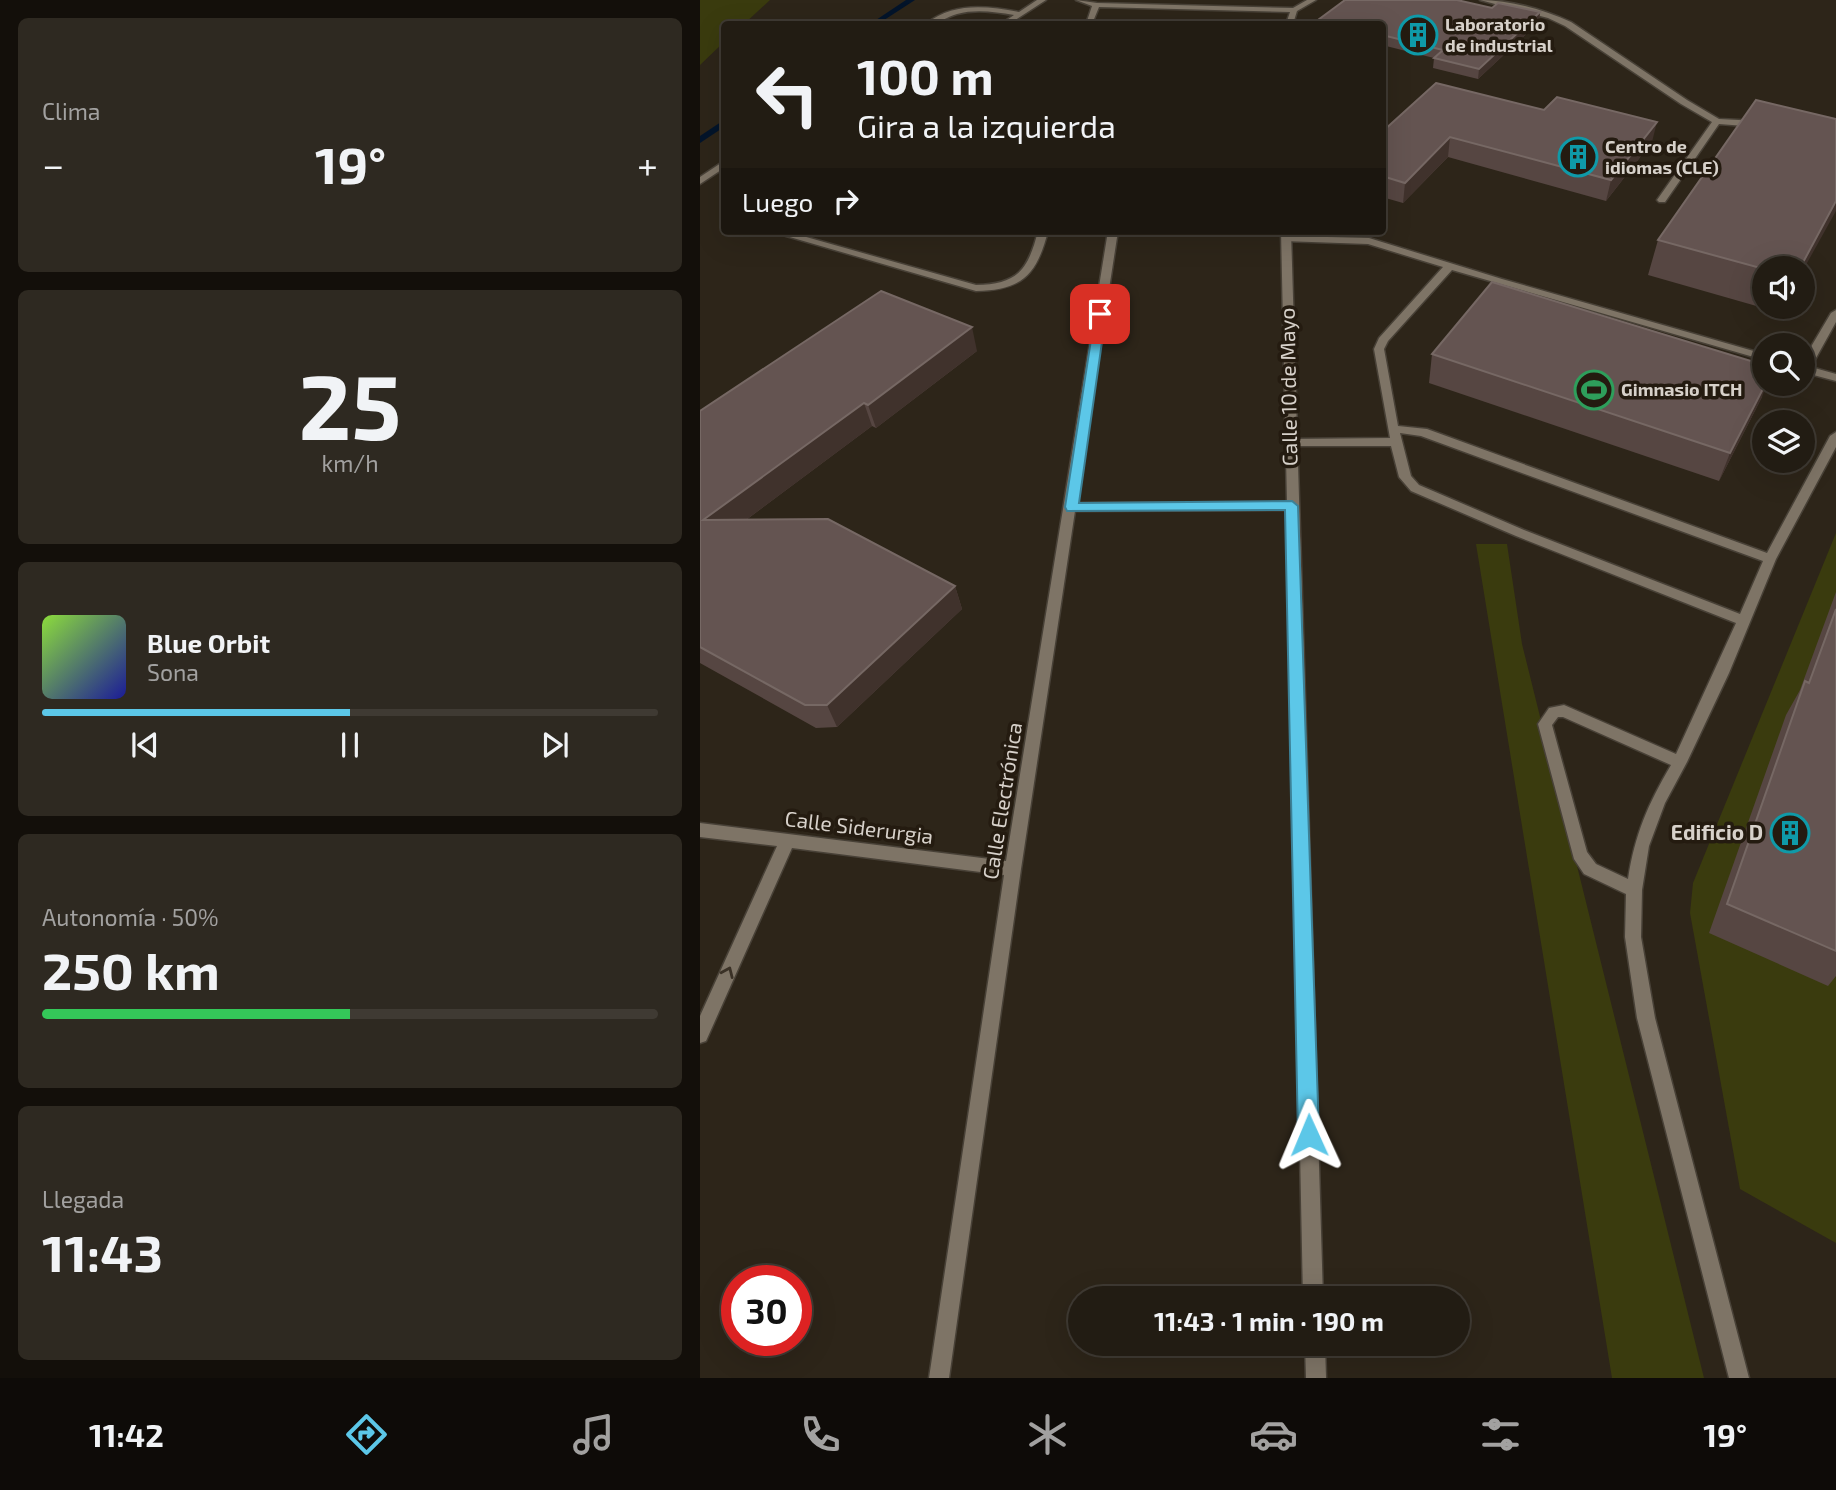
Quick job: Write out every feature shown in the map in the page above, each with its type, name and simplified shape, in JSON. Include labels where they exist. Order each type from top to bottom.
[{"type":"street","points":[[1009,21],[1042,0]]},
{"type":"street","points":[[1080,0],[1096,5],[1294,10],[1312,0]]},
{"type":"street","points":[[1484,0],[1551,16],[1575,27],[1684,102],[1717,121],[1770,125]]},
{"type":"street","points":[[1090,21],[1096,5]]},
{"type":"street","points":[[936,21],[954,11],[970,8],[1020,13]]},
{"type":"street","points":[[1291,21],[1294,10]]},
{"type":"street","points":[[1662,200],[1717,121]]},
{"type":"street","points":[[700,181],[721,166]]},
{"type":"street","points":[[788,235],[976,288],[992,288],[1024,277],[1039,248],[1042,235]]},
{"type":"street","name":"Calle Electrónica","points":[[939,1378],[1013,869],[1072,507],[1112,235]]},
{"type":"street","points":[[1286,235],[1356,238],[1752,354]]},
{"type":"street","name":"Calle 10 de Mayo","points":[[1286,235],[1313,1286]]},
{"type":"street","points":[[1450,266],[1383,340],[1379,349],[1405,477],[1415,488],[1431,497],[1745,621]]},
{"type":"street","points":[[1815,349],[1836,313]]},
{"type":"street","points":[[1815,372],[1836,378]]},
{"type":"street","points":[[1291,443],[1423,432],[1770,559]]},
{"type":"street","points":[[1739,1378],[1646,1018],[1633,937],[1634,890],[1641,846],[1658,801],[1680,762],[1745,621],[1770,559],[1836,436]]},
{"type":"street","points":[[1072,507],[1292,506]]},
{"type":"street","points":[[1634,890],[1590,869],[1580,854],[1545,724],[1554,712],[1564,711],[1680,762]]},
{"type":"street","name":"Calle Siderurgia","points":[[700,830],[1013,869]]},
{"type":"street","points":[[700,1035],[788,840]]},
{"type":"street","points":[[1315,1356],[1316,1378]]},
{"type":"shaded area","points":[[700,0],[770,0],[747,21],[721,21],[721,45],[700,65]]},
{"type":"shaded area","points":[[1836,533],[1836,1243],[1740,1189],[1690,913],[1693,883]]},
{"type":"shaded area","points":[[1476,544],[1507,544],[1522,644],[1704,1378],[1612,1378]]},
{"type":"building","points":[[1345,0],[1457,0],[1492,8],[1498,3],[1540,12],[1479,69],[1434,58],[1443,50],[1386,36],[1386,21],[1318,20]]},
{"type":"building","points":[[1436,83],[1544,110],[1557,97],[1657,122],[1611,180],[1450,137],[1405,183],[1386,177],[1386,128]]},
{"type":"building","points":[[1756,100],[1836,119],[1836,201],[1806,256],[1752,256],[1752,266],[1658,240]]},
{"type":"building","name":"Gimnasio ITCH","points":[[1492,282],[1752,361],[1752,396],[1759,396],[1730,453],[1432,354]]},
{"type":"building","points":[[881,291],[972,327],[868,405],[864,403],[703,520],[828,519],[955,586],[827,705],[805,705],[700,647],[700,411]]},
{"type":"building","name":"Edificio D","points":[[1836,609],[1836,951],[1727,904],[1805,681],[1809,683]]},
{"type":"waterway","points":[[879,21],[911,0]]},
{"type":"waterway","points":[[700,140],[721,126]]},
{"type":"place","name":"Laboratorio de industrial","points":[[1418,35]]},
{"type":"place","name":"Centro de idiomas (CLE)","points":[[1578,157]]},
{"type":"place","name":"Gimnasio ITCH","points":[[1594,390]]},
{"type":"place","name":"Edificio D","points":[[1790,833]]},
{"type":"route","points":[[1100,314],[1072,507],[1292,506],[1309,1135]]}]
